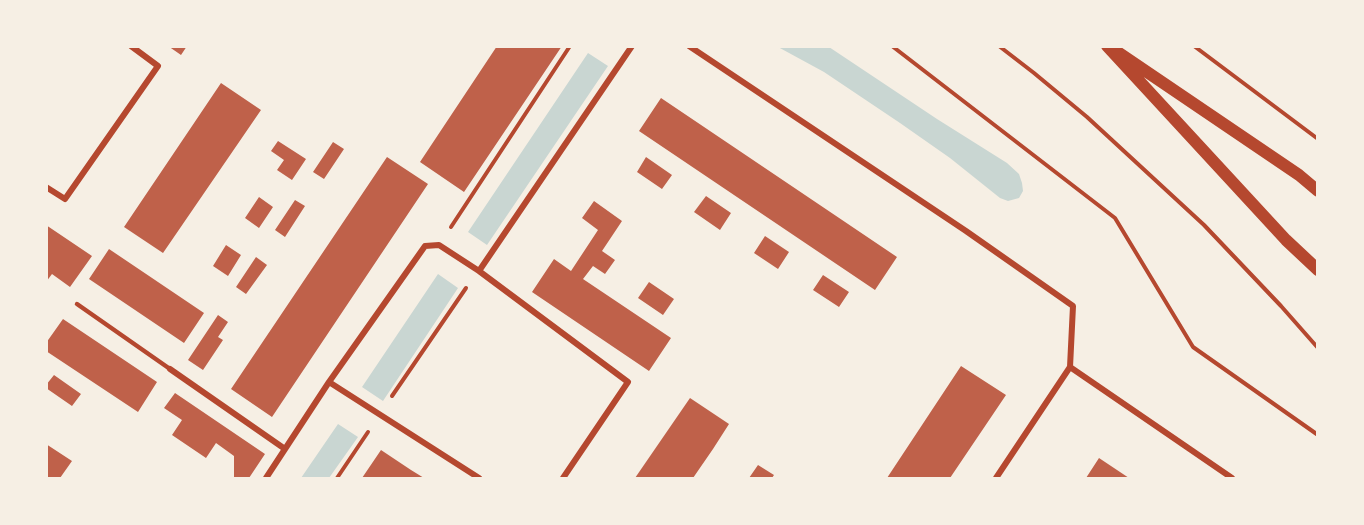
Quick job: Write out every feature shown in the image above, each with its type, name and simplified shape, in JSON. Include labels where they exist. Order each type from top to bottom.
[{"type":"main road","points":[[1108,46],[1299,175],[1317,191]]},
{"type":"main road","points":[[1108,46],[1286,240],[1317,270]]},
{"type":"street","points":[[46,187],[65,199],[158,66],[131,46]]},
{"type":"street","points":[[479,271],[632,46]]},
{"type":"street","points":[[688,46],[966,231],[1073,306],[1070,367],[996,478]]},
{"type":"street","points":[[266,478],[329,382],[425,246],[439,245],[479,271],[628,382],[563,478]]},
{"type":"street","points":[[1070,367],[1232,478]]},
{"type":"street","points":[[170,369],[285,449]]},
{"type":"street","points":[[329,382],[479,478]]},
{"type":"lane","points":[[77,304],[170,369]]},
{"type":"path","points":[[439,245],[570,46]]},
{"type":"path","points":[[892,46],[1115,218],[1193,347],[1317,435]]},
{"type":"path","points":[[999,46],[1087,117],[1204,225],[1281,306],[1317,348]]},
{"type":"path","points":[[1194,46],[1317,139]]},
{"type":"path","points":[[337,478],[479,271]]},
{"type":"shaded area","points":[[778,47],[829,47],[1007,163],[1019,174],[1023,191],[1019,198],[1008,201],[1000,198],[950,158],[900,123],[824,72]]},
{"type":"shaded area","points":[[588,53],[608,66],[487,245],[468,232]]},
{"type":"shaded area","points":[[438,274],[458,288],[383,401],[362,387]]},
{"type":"shaded area","points":[[338,424],[358,437],[329,478],[301,478]]},
{"type":"building","points":[[168,46],[187,46],[181,55]]},
{"type":"building","points":[[497,46],[562,46],[464,192],[420,162]]},
{"type":"building","points":[[221,83],[261,110],[163,253],[124,227]]},
{"type":"building","points":[[661,98],[897,257],[875,290],[639,131]]},
{"type":"building","points":[[278,141],[306,159],[292,180],[277,170],[284,160],[271,151]]},
{"type":"building","points":[[333,142],[344,149],[324,179],[313,172]]},
{"type":"building","points":[[387,157],[428,184],[272,417],[231,389]]},
{"type":"building","points":[[646,157],[672,175],[662,189],[637,172]]},
{"type":"building","points":[[706,196],[731,213],[720,230],[694,212]]},
{"type":"building","points":[[259,197],[273,207],[259,228],[245,218]]},
{"type":"building","points":[[295,200],[305,206],[285,237],[275,230]]},
{"type":"building","points":[[594,201],[622,221],[602,251],[615,260],[605,274],[593,266],[583,279],[671,338],[649,371],[532,292],[554,259],[571,271],[598,230],[582,218]]},
{"type":"building","points":[[46,225],[92,256],[70,287],[52,274],[46,282]]},
{"type":"building","points":[[765,236],[789,252],[778,269],[754,253]]},
{"type":"building","points":[[226,245],[241,255],[228,276],[213,266]]},
{"type":"building","points":[[109,249],[204,313],[184,343],[89,279]]},
{"type":"building","points":[[256,257],[267,265],[246,294],[236,287]]},
{"type":"building","points":[[823,275],[849,292],[839,307],[813,290]]},
{"type":"building","points":[[649,282],[674,299],[663,315],[638,298]]},
{"type":"building","points":[[218,315],[228,322],[218,337],[223,340],[203,370],[188,360]]},
{"type":"building","points":[[63,319],[157,382],[138,412],[46,351],[46,343]]},
{"type":"building","points":[[961,366],[1006,395],[950,478],[887,478]]},
{"type":"building","points":[[54,375],[81,394],[72,406],[46,388]]},
{"type":"building","points":[[175,393],[265,454],[249,478],[234,477],[234,456],[216,443],[206,458],[172,435],[182,420],[164,408]]},
{"type":"building","points":[[690,398],[729,424],[713,449],[693,478],[635,478]]},
{"type":"building","points":[[46,444],[72,461],[60,478],[46,478]]},
{"type":"building","points":[[381,450],[411,470],[424,478],[362,478]]},
{"type":"building","points":[[1099,458],[1129,478],[1086,478]]},
{"type":"building","points":[[758,465],[774,475],[772,478],[749,478]]}]
